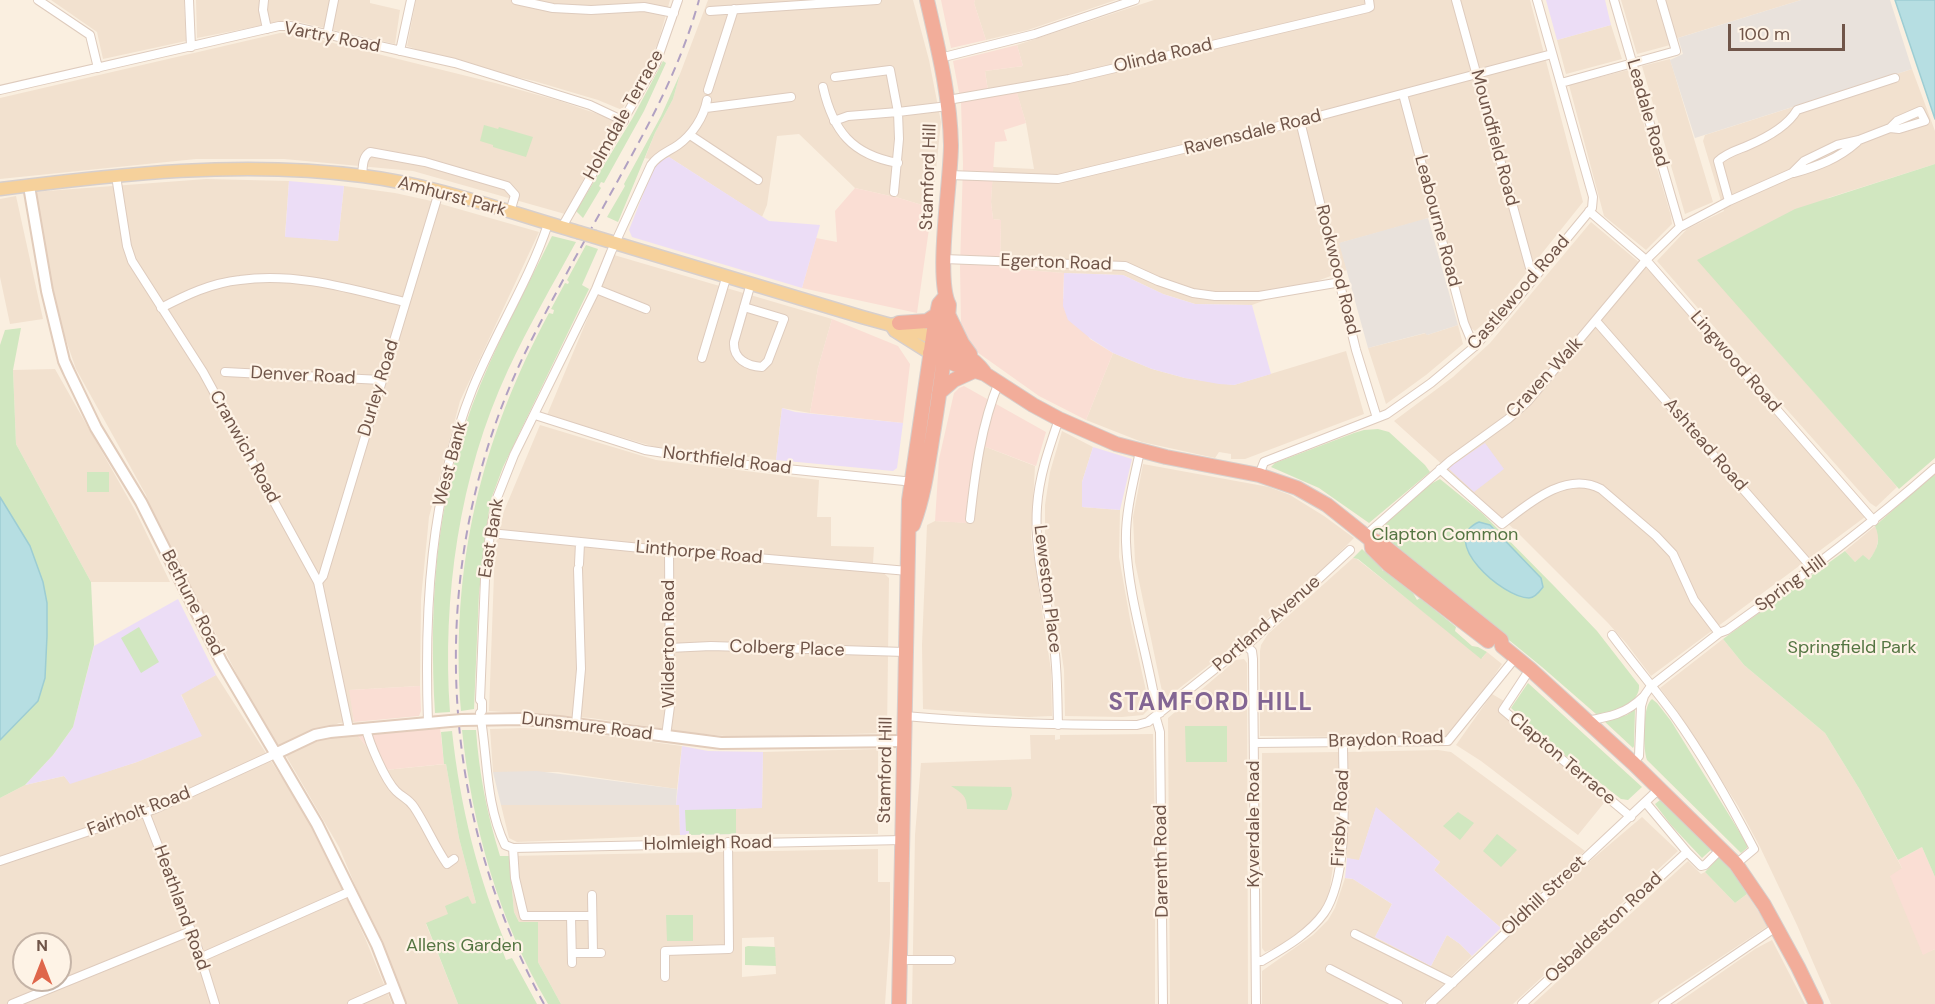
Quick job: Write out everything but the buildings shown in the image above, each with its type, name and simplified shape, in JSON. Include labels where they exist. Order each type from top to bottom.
[{"type":"highway","name":"Stamford Hill","points":[[917,483],[932,441],[944,359],[939,341],[942,314],[949,305],[945,297],[944,259],[950,175],[948,103],[927,0]]},
{"type":"highway","points":[[895,324],[927,321],[942,314],[979,369]]},
{"type":"highway","name":"Stamford Hill","points":[[899,1004],[905,652],[910,536],[917,483],[917,438],[930,353],[939,341]]},
{"type":"highway","points":[[939,341],[1033,405],[1059,419],[1116,444],[1140,451],[1286,483],[1312,496],[1368,537],[1379,542],[1501,640],[1502,646],[1633,763],[1736,864],[1776,927],[1816,1004]]},
{"type":"highway","points":[[930,353],[979,369]]},
{"type":"highway","points":[[939,393],[954,380],[979,369]]},
{"type":"highway","points":[[917,438],[932,441]]},
{"type":"main road","name":"Amhurst Park","points":[[0,189],[200,168],[264,168],[362,176],[439,192],[616,242],[895,324],[939,341]]},
{"type":"main road","name":"Amhurst Park","points":[[895,324],[895,331],[930,353]]},
{"type":"street","points":[[38,0],[90,35],[98,68]]},
{"type":"street","points":[[189,0],[191,47]]},
{"type":"street","points":[[264,0],[263,10],[267,29]]},
{"type":"street","points":[[327,35],[334,0]]},
{"type":"street","points":[[400,51],[411,0]]},
{"type":"street","points":[[516,0],[552,8],[591,10],[644,7],[674,13]]},
{"type":"street","name":"Holmdale Terrace","points":[[562,227],[656,63],[678,0]]},
{"type":"street","points":[[710,10],[877,0]]},
{"type":"street","points":[[940,58],[1025,37],[1112,4],[1135,0]]},
{"type":"street","name":"Olinda Road","points":[[948,103],[1069,79],[1368,8],[1370,7],[1369,0]]},
{"type":"street","name":"Moundfield Road","points":[[1456,0],[1530,268],[1535,275]]},
{"type":"street","points":[[1537,0],[1593,197],[1593,204],[1589,211]]},
{"type":"street","name":"Leadale Road","points":[[1614,0],[1680,227]]},
{"type":"street","points":[[1560,83],[1676,51],[1661,0]]},
{"type":"street","points":[[708,90],[734,9]]},
{"type":"street","name":"Vartry Road","points":[[0,90],[267,29],[290,26],[455,63],[590,105],[624,121]]},
{"type":"street","name":"Ravensdale Road","points":[[950,175],[1058,179],[1300,121],[1552,54]]},
{"type":"street","points":[[835,77],[890,70],[898,112],[898,164],[894,192]]},
{"type":"street","points":[[1729,201],[1718,161],[1723,156],[1753,143],[1790,122],[1797,110],[1895,78]]},
{"type":"street","points":[[823,87],[827,105],[840,132],[857,148],[879,160],[898,164]]},
{"type":"street","name":"Leabourne Road","points":[[1403,94],[1464,323],[1474,347]]},
{"type":"street","points":[[758,180],[690,135],[706,104],[791,97]]},
{"type":"street","points":[[834,121],[848,116],[898,112],[948,103]]},
{"type":"street","name":"Rookwood Road","points":[[1300,121],[1356,351],[1377,418]]},
{"type":"street","name":"Craven Walk","points":[[1368,537],[1440,469],[1508,419],[1528,401],[1646,260],[1680,227],[1729,201],[1792,173],[1825,164],[1846,152],[1859,140],[1890,128]]},
{"type":"street","name":"East Bank","points":[[513,849],[505,845],[496,822],[486,775],[480,716],[482,711],[480,700],[482,626],[493,512],[501,485],[607,267],[607,261],[651,165],[658,156],[676,147],[690,135]]},
{"type":"street","points":[[362,176],[366,155],[370,152],[425,162],[507,186],[515,195],[510,212]]},
{"type":"street","name":"Cranwich Road","points":[[116,176],[127,246],[132,261],[203,372],[318,582],[349,729]]},
{"type":"street","name":"Bethune Road","points":[[29,186],[46,291],[64,361],[96,428],[141,502],[221,661],[317,824],[377,945],[400,1004]]},
{"type":"street","name":"Durley Road","points":[[318,582],[323,576],[439,192]]},
{"type":"street","name":"Castlewood Road","points":[[1258,476],[1262,466],[1270,459],[1387,414],[1431,383],[1474,347],[1507,311],[1589,211]]},
{"type":"street","name":"Lingwood Road","points":[[1589,211],[1646,260],[1874,521]]},
{"type":"street","name":"West Bank","points":[[428,723],[427,625],[431,559],[441,497],[470,397],[505,317],[541,245],[548,224]]},
{"type":"street","name":"Egerton Road","points":[[944,259],[1125,266],[1192,293],[1215,297],[1258,296],[1341,282]]},
{"type":"street","points":[[702,358],[727,275]]},
{"type":"street","points":[[161,308],[193,292],[214,285],[266,278],[315,282],[405,302]]},
{"type":"street","points":[[744,307],[783,320],[768,361],[762,368],[754,367],[735,355],[734,342],[744,307],[751,283]]},
{"type":"street","points":[[596,290],[646,309]]},
{"type":"street","name":"Ashtead Road","points":[[1596,321],[1813,569]]},
{"type":"street","name":"Denver Road","points":[[225,372],[381,380]]},
{"type":"street","points":[[970,519],[979,453],[990,402],[999,382]]},
{"type":"street","name":"Northfield Road","points":[[535,415],[645,450],[705,460],[917,483]]},
{"type":"street","name":"Leweston Place","points":[[1058,725],[1058,675],[1039,552],[1037,508],[1044,462],[1059,419]]},
{"type":"street","name":"Darenth Road","points":[[1140,451],[1128,515],[1126,540],[1128,567],[1160,732],[1163,1004]]},
{"type":"street","name":"Spring Hill","points":[[1586,721],[1620,714],[1632,707],[1651,686],[1719,633],[1727,630],[1813,569],[1874,521],[1935,468]]},
{"type":"street","points":[[1440,469],[1502,524],[1546,492],[1564,486],[1592,484],[1616,500],[1656,536],[1672,554],[1694,600],[1719,633]]},
{"type":"street","name":"Linthorpe Road","points":[[490,533],[580,543],[908,571]]},
{"type":"street","points":[[576,724],[581,669],[580,543]]},
{"type":"street","name":"Portland Avenue","points":[[905,716],[1004,724],[1137,725],[1148,722],[1246,646],[1350,550]]},
{"type":"street","name":"Wilderton Road","points":[[666,736],[670,706],[669,551]]},
{"type":"street","points":[[1612,635],[1674,715],[1703,759],[1754,849],[1736,864]]},
{"type":"street","name":"Colberg Place","points":[[669,648],[711,646],[905,652]]},
{"type":"street","name":"Kyverdale Road","points":[[1246,646],[1252,651],[1253,659],[1256,1004]]},
{"type":"street","name":"Braydon Road","points":[[1254,743],[1448,741],[1516,657]]},
{"type":"street","name":"Clapton Terrace","points":[[1530,669],[1503,710],[1631,817]]},
{"type":"street","name":"Spring Hill","points":[[1633,763],[1639,756],[1639,717],[1644,696]]},
{"type":"street","name":"Dunsmure Road","points":[[275,754],[315,735],[349,729],[462,720],[480,716],[576,724],[721,744],[904,741]]},
{"type":"street","points":[[366,728],[372,749],[396,791],[408,799],[428,827],[429,836],[447,864],[454,859]]},
{"type":"street","name":"Firsby Road","points":[[1256,961],[1262,961],[1273,955],[1306,932],[1324,912],[1331,900],[1340,870],[1343,832],[1343,742]]},
{"type":"street","name":"Fairholt Road","points":[[0,861],[145,812],[275,754]]},
{"type":"street","name":"Oldhill Street","points":[[1430,1004],[1659,789]]},
{"type":"street","points":[[1646,803],[1701,866],[1706,865],[1721,849]]},
{"type":"street","name":"Heathland Road","points":[[145,812],[201,957],[215,1004]]},
{"type":"street","name":"Holmleigh Road","points":[[513,849],[728,842],[903,840]]},
{"type":"street","points":[[665,977],[665,949],[729,949],[728,842]]},
{"type":"street","points":[[513,849],[515,878],[524,916],[592,916]]},
{"type":"street","name":"Osbaldeston Road","points":[[1522,1004],[1687,852]]},
{"type":"street","points":[[201,957],[351,891]]},
{"type":"street","points":[[572,953],[597,953],[592,916],[592,895]]},
{"type":"street","points":[[571,916],[572,963]]},
{"type":"street","points":[[1663,1004],[1776,927]]},
{"type":"street","points":[[12,1004],[191,931]]},
{"type":"street","points":[[1355,934],[1453,983]]},
{"type":"street","points":[[900,960],[951,960]]},
{"type":"street","points":[[1330,969],[1398,1004]]},
{"type":"street","points":[[352,1004],[393,986]]},
{"type":"shaded area","points":[[51,0],[184,0],[186,41],[103,59],[97,32]]},
{"type":"shaded area","points":[[196,0],[370,0],[370,3],[400,10],[395,44],[290,20],[197,38]]},
{"type":"shaded area","points":[[416,0],[670,0],[658,43],[622,110],[598,100],[534,81],[455,63],[407,46]]},
{"type":"shaded area","points":[[708,0],[913,0],[929,60],[941,122],[932,208],[855,188],[799,134],[777,136],[767,205],[762,217],[669,157],[659,161],[645,158],[673,99]]},
{"type":"shaded area","points":[[941,0],[975,0],[986,40],[951,48]]},
{"type":"shaded area","points":[[975,0],[1116,0],[1028,30],[986,40]]},
{"type":"shaded area","points":[[1154,0],[1530,0],[1583,202],[1491,317],[1475,331],[1464,323],[1435,215],[1340,243],[1347,270],[1252,305],[1195,304],[1163,294],[1123,275],[1000,268],[1001,220],[993,219],[991,202],[993,167],[1034,169],[1026,123],[1015,87],[988,91],[985,71],[1023,66],[1017,45]]},
{"type":"shaded area","points":[[1546,0],[1605,0],[1611,25],[1557,40]]},
{"type":"shaded area","points":[[1621,0],[1801,0],[1668,41],[1670,45],[1637,54]]},
{"type":"shaded area","points":[[1801,0],[1890,0],[1912,69],[1695,138],[1670,60],[1683,54],[1678,38]]},
{"type":"shaded area","points":[[1611,25],[1622,59],[1566,74],[1557,40]]},
{"type":"shaded area","points":[[280,33],[293,33],[495,83],[560,101],[615,120],[565,214],[413,171],[284,159],[196,159],[0,179],[0,98]]},
{"type":"shaded area","points":[[1017,45],[1023,66],[985,71],[988,91],[1015,86],[1026,123],[1004,130],[1007,141],[995,142],[991,202],[993,219],[1001,220],[1000,268],[1064,273],[1063,298],[1090,339],[1113,353],[1086,420],[1039,396],[977,352],[968,342],[961,325],[963,164],[961,103],[953,61]]},
{"type":"shaded area","points":[[1670,59],[1713,202],[1685,214],[1642,66]]},
{"type":"shaded area","points":[[1912,69],[1935,131],[1935,164],[1828,198],[1730,296],[1897,487],[1876,507],[1870,503],[1657,261],[1687,229],[1724,211],[1703,141],[1705,135]]},
{"type":"shaded area","points":[[1628,70],[1672,224],[1646,250],[1604,216],[1569,85]]},
{"type":"shaded area","points":[[669,157],[769,221],[820,225],[802,288],[632,237],[629,230],[653,169],[659,161]]},
{"type":"shaded area","points":[[206,179],[289,181],[285,236],[338,241],[344,186],[427,200],[539,232],[460,401],[429,517],[421,599],[420,686],[350,690],[354,722],[339,723],[276,749],[151,510],[146,495],[76,369],[50,294],[33,192]]},
{"type":"shaded area","points":[[289,181],[344,186],[338,241],[285,237]]},
{"type":"shaded area","points":[[855,188],[932,208],[917,313],[802,288],[816,238],[837,242],[835,211]]},
{"type":"shaded area","points":[[16,196],[43,319],[10,324],[0,277],[0,199]]},
{"type":"shaded area","points":[[1428,218],[1458,325],[1427,335],[1425,333],[1368,348],[1339,243]]},
{"type":"shaded area","points":[[1591,222],[1653,274],[1865,517],[1651,676],[1608,623],[1516,531],[1394,421],[1453,377],[1490,343]]},
{"type":"shaded area","points":[[614,255],[832,319],[818,368],[810,413],[782,408],[776,460],[655,447],[547,415]]},
{"type":"shaded area","points":[[1064,273],[1123,275],[1163,294],[1195,304],[1252,305],[1271,374],[1234,385],[1219,384],[1152,369],[1113,353],[1068,320],[1063,306]]},
{"type":"shaded area","points":[[832,319],[898,346],[910,364],[903,423],[810,413],[818,368]]},
{"type":"shaded area","points":[[1458,325],[1463,344],[1386,404],[1368,348],[1426,333],[1427,335]]},
{"type":"shaded area","points":[[1346,351],[1364,414],[1245,459],[1231,459],[1231,454],[1219,452],[1215,458],[1142,442],[1086,420],[1113,353],[1152,369],[1185,378],[1234,385]]},
{"type":"shaded area","points":[[55,369],[136,512],[170,582],[91,582],[16,444],[13,370]]},
{"type":"shaded area","points":[[964,386],[1046,432],[1036,466],[986,447],[979,448],[972,477],[966,523],[935,521],[939,459],[954,393]]},
{"type":"shaded area","points":[[782,408],[795,412],[903,423],[897,468],[893,471],[776,460]]},
{"type":"shaded area","points":[[540,425],[656,460],[819,480],[817,517],[831,517],[831,546],[874,547],[873,563],[889,578],[887,733],[736,737],[591,718],[489,711],[495,547],[504,511]]},
{"type":"shaded area","points":[[1062,431],[1093,447],[1082,482],[1082,507],[1120,510],[1119,557],[1149,704],[1148,710],[1143,715],[1065,716],[1064,670],[1045,541],[1045,505],[1050,472]]},
{"type":"shaded area","points":[[1485,443],[1504,469],[1474,492],[1448,468]]},
{"type":"shaded area","points":[[986,447],[1035,466],[1031,538],[1051,670],[1052,716],[1028,717],[923,709],[922,645],[927,525],[935,521],[973,523],[978,476]]},
{"type":"shaded area","points":[[1093,447],[1132,459],[1120,510],[1082,507],[1082,482]]},
{"type":"shaded area","points":[[1143,464],[1269,487],[1290,495],[1354,538],[1311,581],[1244,638],[1168,697],[1163,696],[1135,562],[1133,517]]},
{"type":"shaded area","points":[[1875,526],[1879,535],[1876,550],[1869,560],[1863,556],[1855,562],[1845,551]]},
{"type":"shaded area","points":[[1353,558],[1482,658],[1487,652],[1502,664],[1452,738],[1260,736],[1261,645],[1268,634]]},
{"type":"shaded area","points":[[178,599],[216,675],[181,695],[202,736],[137,762],[70,784],[64,776],[25,785],[53,755],[73,727],[94,646]]},
{"type":"shaded area","points":[[1723,639],[1744,665],[1825,733],[1860,790],[1902,868],[1923,954],[1935,949],[1935,1004],[1831,1004],[1797,925],[1738,806],[1660,688]]},
{"type":"shaded area","points":[[1244,659],[1247,663],[1248,1004],[1170,1004],[1168,718],[1236,660]]},
{"type":"shaded area","points":[[216,675],[305,814],[365,938],[392,1004],[0,1004],[0,798],[25,785],[64,776],[70,783],[137,762],[201,736],[181,694]]},
{"type":"shaded area","points":[[420,686],[421,711],[419,716],[354,722],[349,690]]},
{"type":"shaded area","points":[[1492,694],[1504,701],[1498,711],[1608,798],[1578,835],[1481,761],[1456,745]]},
{"type":"shaded area","points":[[440,727],[444,764],[385,770],[355,732]]},
{"type":"shaded area","points":[[524,728],[570,731],[682,746],[677,789],[558,772],[493,772],[490,729]]},
{"type":"shaded area","points":[[355,732],[385,770],[446,764],[459,838],[476,903],[426,924],[458,1004],[405,1004],[339,847],[285,754],[318,741]]},
{"type":"shaded area","points":[[1153,734],[1155,1004],[912,1004],[915,835],[921,763],[1031,759],[1030,735],[1055,735],[1055,740],[1060,739],[1060,735]]},
{"type":"shaded area","points":[[682,746],[708,751],[763,752],[762,808],[736,809],[736,834],[680,835],[679,805],[676,805]]},
{"type":"shaded area","points":[[878,749],[878,834],[736,834],[736,809],[762,807],[763,752]]},
{"type":"shaded area","points":[[1438,750],[1451,752],[1585,851],[1501,928],[1434,870],[1440,862],[1376,808],[1359,861],[1347,858],[1347,752]]},
{"type":"shaded area","points":[[1339,752],[1338,832],[1329,894],[1319,914],[1309,926],[1283,945],[1265,952],[1262,948],[1262,753]]},
{"type":"shaded area","points":[[537,771],[677,789],[676,805],[501,805],[493,772]]},
{"type":"shaded area","points":[[501,805],[679,805],[680,835],[517,842],[509,838]]},
{"type":"shaded area","points":[[1376,807],[1440,862],[1434,870],[1501,928],[1472,956],[1447,935],[1431,966],[1375,937],[1392,904],[1353,879],[1345,878],[1347,858],[1359,860]]},
{"type":"shaded area","points":[[1642,817],[1678,851],[1513,1004],[1437,1004],[1556,890]]},
{"type":"shaded area","points":[[1922,847],[1935,877],[1935,949],[1923,955],[1890,876],[1902,868],[1898,860]]},
{"type":"shaded area","points":[[878,849],[878,882],[890,882],[890,934],[885,1004],[561,1004],[538,962],[538,923],[519,922],[514,912],[509,856]],"holes":[[[774,937],[776,974],[742,977],[742,938]]]},
{"type":"shaded area","points":[[1688,861],[1701,874],[1705,872],[1735,903],[1747,894],[1768,926],[1650,1004],[1533,1004]]},
{"type":"shaded area","points":[[1345,878],[1353,879],[1392,904],[1375,937],[1431,966],[1447,935],[1472,956],[1423,1004],[1262,1004],[1262,971],[1313,935],[1328,920],[1335,908]]},
{"type":"shaded area","points":[[1772,940],[1805,1004],[1676,1004],[1755,949]]},
{"type":"green space","points":[[663,61],[666,63],[644,111],[604,183],[601,182],[599,186],[601,188],[583,218],[576,211],[632,119]]},
{"type":"green space","points":[[680,74],[673,99],[655,133],[618,222],[607,217],[661,116]]},
{"type":"green space","points":[[484,125],[533,137],[526,157],[480,141]]},
{"type":"green space","points":[[1935,164],[1935,458],[1899,489],[1697,260],[1795,209]]},
{"type":"green space","points":[[552,236],[576,242],[508,370],[477,452],[466,494],[452,581],[448,669],[450,712],[435,713],[434,595],[442,519],[450,482],[472,406],[481,384]]},
{"type":"green space","points":[[586,245],[598,249],[582,285],[589,289],[503,467],[490,502],[479,593],[474,709],[461,711],[459,658],[466,555],[475,505],[488,456],[525,360],[549,313],[553,314],[554,310],[551,309],[565,283],[568,284],[567,280]]},
{"type":"green space","points":[[21,328],[13,370],[16,444],[91,582],[94,645],[73,727],[53,755],[25,785],[0,798],[0,345],[5,330]]},
{"type":"green space","name":"Clapton Common","points":[[1378,429],[1389,432],[1430,472],[1369,523],[1319,488],[1271,467],[1275,463],[1354,433]]},
{"type":"green space","points":[[87,472],[109,472],[109,492],[87,492]]},
{"type":"green space","name":"Springfield Park","points":[[1935,473],[1935,877],[1922,847],[1898,860],[1860,790],[1825,733],[1744,665],[1723,639],[1845,551],[1855,562],[1863,555],[1869,560],[1878,544],[1875,526]]},
{"type":"green space","name":"Clapton Common","points":[[1440,479],[1483,514],[1597,631],[1639,685],[1635,698],[1630,703],[1617,711],[1596,714],[1379,534],[1382,525],[1429,485]]},
{"type":"green space","points":[[1362,549],[1383,571],[1385,570],[1413,593],[1417,600],[1420,598],[1456,627],[1455,631],[1472,646],[1487,652],[1481,659],[1358,559],[1353,558]]},
{"type":"green space","points":[[139,627],[159,662],[141,673],[121,638]]},
{"type":"green space","points":[[1528,683],[1642,787],[1628,800],[1621,799],[1568,758],[1511,708]]},
{"type":"green space","points":[[1652,699],[1671,721],[1747,844],[1747,848],[1741,853],[1647,760],[1644,738],[1645,718],[1646,710]]},
{"type":"green space","points":[[1635,709],[1633,748],[1604,721],[1627,715]]},
{"type":"green space","points":[[1185,726],[1227,726],[1227,762],[1186,762]]},
{"type":"green space","points":[[462,730],[476,730],[481,778],[491,825],[500,856],[509,856],[514,912],[519,922],[538,922],[538,962],[561,1004],[548,1004],[515,940],[502,906],[490,872],[473,802]]},
{"type":"green space","name":"Allens Garden","points":[[452,731],[465,814],[479,869],[508,949],[503,952],[506,960],[512,958],[537,1004],[458,1004],[426,923],[448,914],[445,906],[468,896],[472,904],[476,903],[459,838],[446,764],[444,764],[441,732]]},
{"type":"green space","points":[[951,786],[1011,787],[1012,795],[1007,810],[967,809],[963,795]]},
{"type":"green space","points":[[1660,800],[1712,849],[1702,858],[1655,804]]},
{"type":"green space","points":[[736,809],[736,834],[689,835],[689,831],[686,831],[685,810]]},
{"type":"green space","points":[[1458,812],[1474,823],[1460,840],[1443,826]]},
{"type":"green space","points":[[1497,834],[1517,850],[1501,867],[1483,851]]},
{"type":"green space","points":[[1720,856],[1734,871],[1747,894],[1735,903],[1705,872]]},
{"type":"green space","points":[[666,915],[693,915],[693,941],[667,941]]},
{"type":"green space","points":[[745,947],[775,947],[776,966],[745,965]]},
{"type":"water","points":[[1895,0],[1935,0],[1935,119]]},
{"type":"water","points":[[0,497],[30,546],[43,582],[47,603],[47,636],[45,678],[38,701],[0,740]]},
{"type":"water","points":[[1479,522],[1490,525],[1541,578],[1543,587],[1535,596],[1529,598],[1504,589],[1478,567],[1465,541],[1468,530]]},
{"type":"railway","points":[[544,1004],[507,925],[480,843],[463,758],[456,672],[459,586],[473,500],[498,417],[533,337],[659,103],[677,63],[699,0]]},
{"type":"district","name":"STAMFORD HILL","points":[[1211,704]]}]
